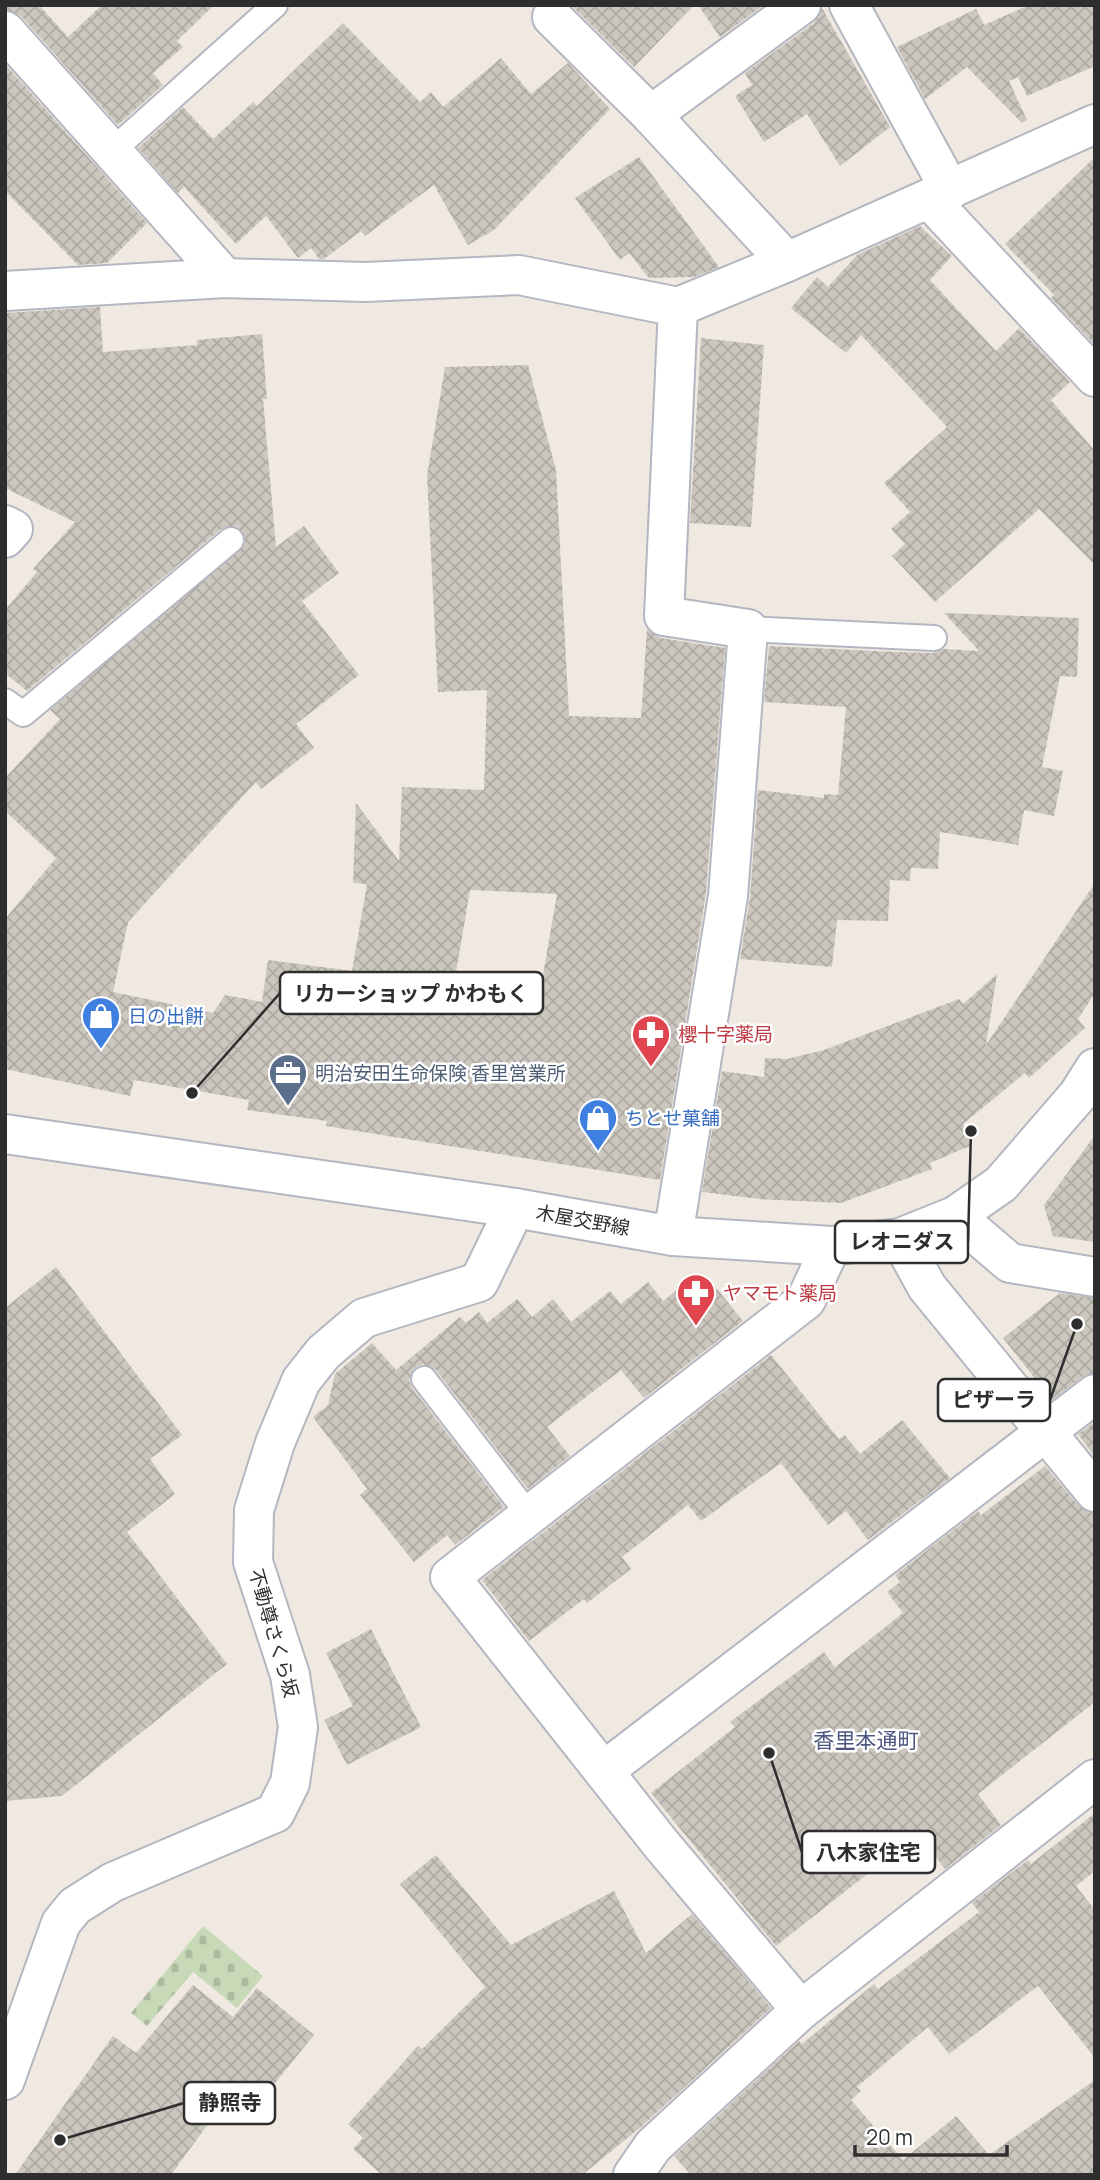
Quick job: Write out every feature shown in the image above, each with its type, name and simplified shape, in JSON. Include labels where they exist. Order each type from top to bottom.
[{"type":"street","points":[[651,115],[801,5]]},
{"type":"street","points":[[849,5],[940,194],[1095,377]]},
{"type":"street","points":[[552,17],[651,115],[787,262]]},
{"type":"street","points":[[5,31],[225,278]]},
{"type":"street","points":[[5,291],[225,278],[365,282],[519,275],[678,307],[787,262],[1095,124]]},
{"type":"street","points":[[673,1236],[728,896],[748,629],[664,616],[678,307]]},
{"type":"street","points":[[5,525],[13,529],[5,538]]},
{"type":"street","name":"木屋交野線","points":[[5,1134],[515,1208],[673,1236],[831,1246],[900,1238],[955,1216],[1001,1184],[1077,1095],[1095,1068]]},
{"type":"street","name":"不動尊さくら坂","points":[[5,2080],[61,1923],[75,1906],[113,1882],[275,1813],[290,1783],[298,1727],[290,1675],[253,1562],[254,1510],[275,1443],[301,1381],[323,1353],[364,1318],[479,1282],[515,1208]]},
{"type":"street","points":[[955,1216],[1010,1263],[1095,1277]]},
{"type":"street","points":[[900,1238],[926,1287],[1095,1492]]},
{"type":"street","points":[[801,2010],[661,1844],[450,1577],[806,1300],[831,1246]]},
{"type":"street","points":[[605,1770],[1095,1394]]},
{"type":"street","points":[[634,2175],[653,2146],[801,2010],[1095,1779]]},
{"type":"lane","points":[[112,151],[275,5]]},
{"type":"lane","points":[[5,701],[23,714],[231,540]]},
{"type":"lane","points":[[748,629],[934,638]]},
{"type":"lane","points":[[424,1379],[530,1514]]},
{"type":"green space","points":[[203,1926],[263,1976],[237,2008],[193,1972],[147,2026],[131,2013]]},
{"type":"building","points":[[5,5],[39,5],[68,37],[102,5],[214,5],[177,41],[183,47],[153,73],[163,85],[118,125],[21,16],[5,10]]},
{"type":"building","points":[[571,5],[694,5],[634,67]]},
{"type":"building","points":[[698,5],[764,5],[720,37]]},
{"type":"building","points":[[1029,5],[1095,5],[1095,66],[1027,96],[1018,77],[1009,81],[1027,120],[1022,123],[967,67],[925,99],[897,47],[976,9],[984,25]]},
{"type":"building","points":[[822,8],[890,127],[840,166],[807,114],[764,142],[735,96],[752,85],[745,73],[814,23]]},
{"type":"building","points":[[343,23],[420,102],[431,92],[443,107],[501,58],[531,94],[568,63],[610,109],[494,230],[468,245],[434,185],[365,236],[361,231],[324,259],[319,259],[311,248],[298,258],[266,216],[236,244],[184,187],[178,193],[138,148],[183,107],[213,139],[253,102],[257,106]]},
{"type":"building","points":[[5,64],[147,223],[107,263],[78,265],[5,191]]},
{"type":"building","points":[[639,157],[719,267],[694,277],[649,278],[629,253],[620,260],[575,198]]},
{"type":"building","points":[[1095,157],[1095,345],[1051,298],[1054,295],[1005,244]]},
{"type":"building","points":[[920,226],[952,256],[930,280],[996,351],[1019,328],[1070,382],[1051,400],[1095,451],[1095,565],[1039,509],[935,602],[892,556],[905,544],[891,529],[910,512],[884,483],[947,427],[861,335],[846,353],[791,308],[817,277],[828,287],[857,255]]},
{"type":"building","points":[[100,307],[103,352],[197,345],[197,340],[262,334],[267,399],[263,399],[276,547],[304,526],[339,573],[302,601],[359,675],[296,724],[314,748],[261,789],[256,782],[128,922],[113,992],[213,1013],[225,995],[262,1002],[268,960],[352,971],[367,884],[353,883],[356,803],[399,861],[402,787],[484,790],[487,690],[438,692],[427,476],[445,367],[528,365],[556,470],[569,716],[641,718],[647,629],[661,638],[725,648],[706,893],[660,1180],[326,1126],[327,1121],[247,1110],[249,1100],[134,1080],[130,1096],[5,1069],[5,919],[56,858],[5,811],[5,778],[60,719],[50,710],[245,544],[245,537],[237,526],[221,529],[27,691],[5,673],[5,610],[37,572],[33,569],[75,522],[5,488],[5,313]],"holes":[[[470,890],[557,894],[538,1004],[453,990]]]},
{"type":"building","points":[[701,338],[764,345],[751,527],[690,523]]},
{"type":"building","points":[[944,613],[1079,618],[1077,677],[1060,676],[1042,767],[1063,771],[1054,816],[1024,810],[1018,845],[940,832],[938,869],[911,868],[910,881],[890,880],[888,921],[837,920],[832,967],[740,959],[750,898],[758,790],[824,798],[824,794],[838,795],[846,707],[764,702],[769,646],[933,653],[944,649],[979,651]]},
{"type":"building","points":[[1095,883],[1095,993],[1078,1019],[1085,1028],[1029,1078],[1025,1073],[963,1124],[972,1145],[930,1163],[932,1169],[841,1203],[759,1199],[702,1192],[722,1071],[764,1077],[765,1058],[787,1059],[824,1050],[959,999],[963,1004],[997,974],[986,1045]]},
{"type":"building","points":[[1095,1135],[1095,1242],[1053,1236],[1044,1205]]},
{"type":"building","points":[[56,1267],[182,1435],[150,1459],[175,1494],[127,1532],[227,1664],[62,1796],[5,1801],[5,1308]]},
{"type":"building","points":[[648,1282],[663,1301],[684,1284],[699,1303],[717,1289],[743,1321],[644,1398],[621,1370],[547,1427],[570,1456],[528,1489],[436,1370],[423,1364],[414,1368],[409,1380],[412,1388],[504,1507],[455,1545],[447,1535],[414,1562],[360,1495],[367,1489],[313,1417],[328,1405],[335,1374],[372,1343],[396,1370],[460,1317],[466,1323],[479,1312],[487,1323],[517,1299],[532,1317],[553,1299],[571,1322],[610,1291],[621,1304]]},
{"type":"building","points":[[1060,1293],[1095,1298],[1095,1373],[1082,1377],[1052,1400],[1003,1338]]},
{"type":"building","points":[[771,1355],[839,1439],[845,1435],[860,1454],[902,1420],[950,1478],[868,1540],[846,1511],[828,1525],[781,1463],[701,1521],[688,1505],[622,1557],[631,1569],[587,1603],[584,1599],[529,1641],[482,1580]]},
{"type":"building","points":[[1095,1422],[1095,1457],[1078,1434]]},
{"type":"building","points":[[1045,1466],[1079,1506],[1095,1513],[1095,1702],[978,1794],[1001,1825],[945,1869],[924,1841],[891,1867],[885,1860],[776,1946],[651,1793],[735,1727],[730,1722],[824,1652],[835,1667],[903,1613],[887,1592],[900,1582],[895,1575],[978,1511],[981,1515]]},
{"type":"building","points":[[371,1629],[421,1727],[347,1765],[324,1720],[353,1706],[326,1653]]},
{"type":"building","points":[[1095,1813],[1095,1871],[1076,1886],[1095,1910],[1095,2058],[1038,1986],[949,2054],[928,2027],[857,2087],[861,2091],[851,2100],[903,2160],[956,2116],[989,2155],[1095,2080],[1095,2175],[691,2175],[674,2156],[799,2041],[802,2044],[874,1984],[878,1989],[979,1912],[972,1903],[1028,1860],[1031,1864]]},
{"type":"building","points":[[436,1855],[511,1945],[614,1891],[646,1953],[692,1914],[771,2008],[641,2127],[582,2175],[382,2175],[353,2149],[363,2138],[348,2124],[418,2046],[422,2049],[485,1987],[400,1884]]},
{"type":"building","points":[[193,1985],[233,2017],[257,1988],[314,2035],[245,2120],[224,2102],[171,2175],[15,2175],[113,2036],[136,2053]]},
{"type":"place","name":"日の出餅","points":[[101,1050]]},
{"type":"place","name":"櫻十字薬局","points":[[651,1068]]},
{"type":"place","name":"リカーショップ かわもく","points":[[192,1093]]},
{"type":"place","name":"明治安田生命保険 香里営業所","points":[[288,1107]]},
{"type":"place","name":"レオニダス","points":[[971,1131]]},
{"type":"place","name":"ちとせ菓舗","points":[[598,1152]]},
{"type":"place","name":"ピザーラ","points":[[1077,1324]]},
{"type":"place","name":"ヤマモト薬局","points":[[696,1327]]},
{"type":"place","name":"八木家住宅","points":[[769,1753]]},
{"type":"place","name":"静照寺","points":[[60,2140]]},
{"type":"district","name":"香里本通町","points":[[866,1740]]}]
